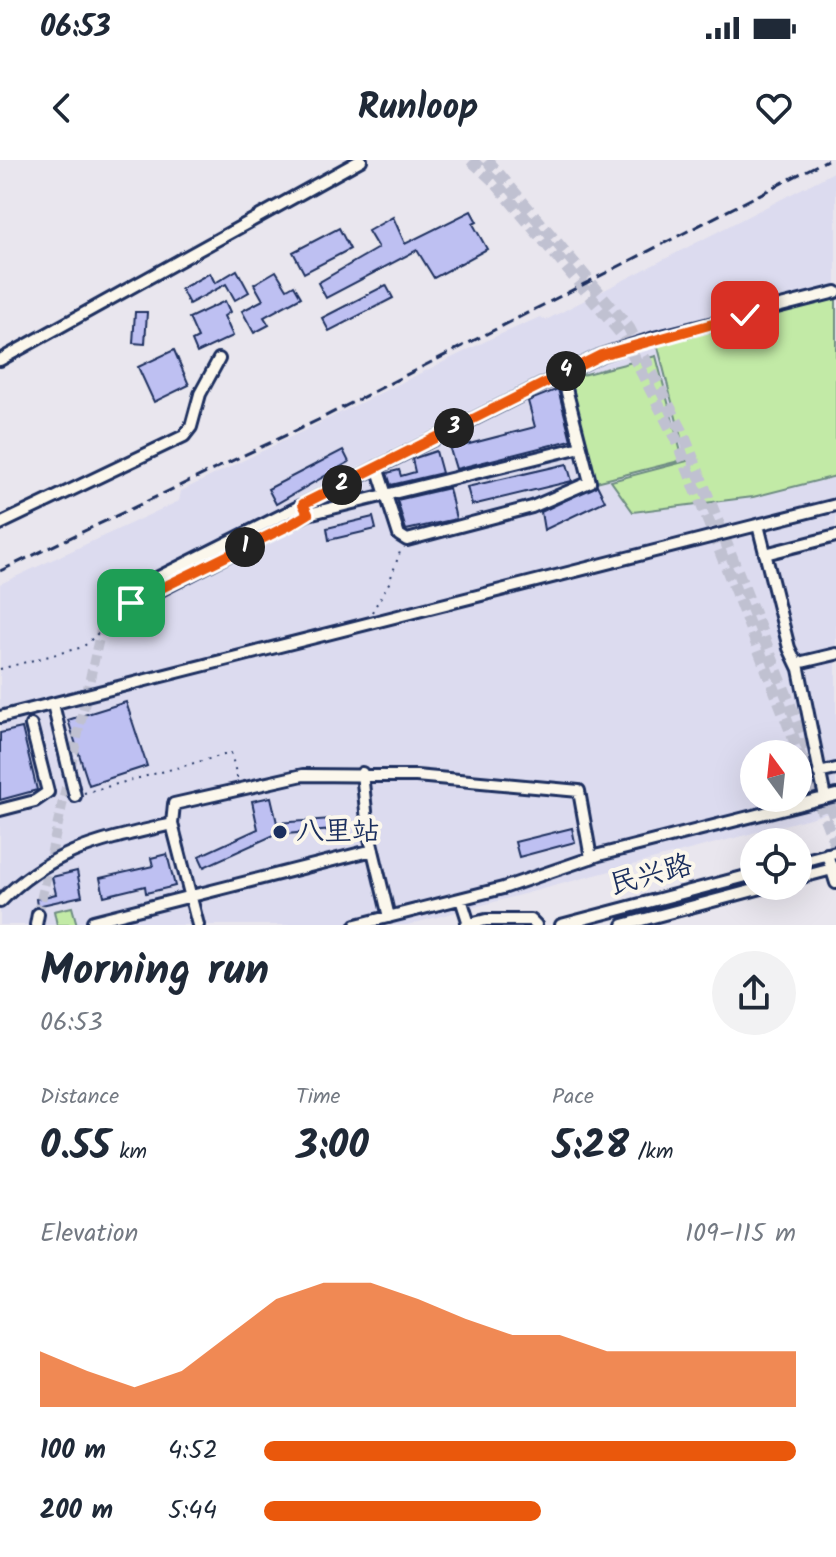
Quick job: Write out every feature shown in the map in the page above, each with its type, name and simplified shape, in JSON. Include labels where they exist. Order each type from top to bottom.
[{"type":"street","points":[[0,360],[361,160]]},
{"type":"street","points":[[126,608],[377,467],[562,373],[654,338],[836,292]]},
{"type":"street","points":[[0,524],[184,436],[191,427],[200,394],[219,359]]},
{"type":"street","points":[[377,467],[402,540],[532,507],[590,482],[562,373]]},
{"type":"street","points":[[143,585],[305,509],[386,494],[581,447]]},
{"type":"street","points":[[0,717],[836,505]]},
{"type":"street","points":[[356,925],[461,899],[591,858],[830,796],[819,773],[798,663],[789,648],[758,525]]},
{"type":"street","points":[[765,554],[836,536]]},
{"type":"street","points":[[798,663],[836,654]]},
{"type":"street","points":[[53,704],[75,796]]},
{"type":"street","points":[[0,810],[35,801],[48,792],[31,725]]},
{"type":"street","points":[[819,773],[836,769]]},
{"type":"street","points":[[198,925],[172,824],[174,804],[303,775],[362,773],[579,791],[591,858]]},
{"type":"street","points":[[362,773],[373,850],[389,917]]},
{"type":"street","points":[[0,902],[26,879],[83,844],[172,824]]},
{"type":"street","points":[[93,921],[373,850]]},
{"type":"street","points":[[812,858],[832,853],[836,883]]},
{"type":"street","points":[[812,874],[834,869]]},
{"type":"street","name":"民兴路","points":[[561,925],[740,878]]},
{"type":"street","name":"民兴路","points":[[623,925],[740,894]]},
{"type":"street","points":[[461,899],[468,924],[486,920],[531,920],[536,925]]},
{"type":"path","points":[[366,624],[389,583],[402,540]]},
{"type":"path","points":[[0,669],[83,647],[126,608]]},
{"type":"path","points":[[75,796],[231,753],[240,787]]},
{"type":"shaded area","points":[[836,171],[836,811],[772,828],[740,828],[740,837],[407,925],[0,925],[0,584],[179,501],[181,491],[540,317],[546,320]]},
{"type":"green space","points":[[836,298],[836,476],[753,497],[633,512],[611,481],[687,461],[657,343]]},
{"type":"green space","points":[[656,356],[683,460],[596,482],[570,378]]},
{"type":"green space","points":[[72,907],[77,925],[57,925],[54,911]]},
{"type":"building","points":[[471,211],[477,222],[473,224],[487,249],[434,278],[417,250],[326,298],[318,283],[378,248],[368,231],[393,217],[405,244]]},
{"type":"building","points":[[339,228],[350,249],[304,273],[293,252]]},
{"type":"building","points":[[237,270],[249,292],[235,300],[226,284],[189,304],[181,289],[210,273],[215,283]]},
{"type":"building","points":[[276,271],[287,289],[294,285],[301,297],[264,317],[269,325],[254,333],[242,311],[263,300],[254,284]]},
{"type":"building","points":[[386,285],[393,298],[329,331],[322,318]]},
{"type":"building","points":[[225,301],[230,312],[224,316],[233,336],[197,353],[192,341],[198,338],[189,318]]},
{"type":"building","points":[[135,312],[147,312],[145,344],[133,343]]},
{"type":"building","points":[[174,350],[189,385],[154,402],[138,367]]},
{"type":"building","points":[[558,389],[571,440],[456,469],[450,449],[535,427],[528,401]]},
{"type":"building","points":[[343,450],[349,462],[276,504],[268,489]]},
{"type":"building","points":[[436,451],[442,473],[391,485],[387,473],[399,470],[401,476],[415,472],[412,459]]},
{"type":"building","points":[[567,464],[572,481],[472,505],[467,487]]},
{"type":"building","points":[[597,485],[605,501],[544,530],[541,512]]},
{"type":"building","points":[[449,488],[456,519],[406,530],[397,500]]},
{"type":"building","points":[[373,517],[376,529],[329,540],[327,528]]},
{"type":"building","points":[[126,702],[147,766],[89,785],[68,720]]},
{"type":"building","points":[[22,728],[37,790],[0,800],[0,733]]},
{"type":"building","name":"八里站","points":[[271,797],[277,823],[345,818],[345,829],[274,835],[204,867],[199,856],[258,829],[252,801]]},
{"type":"building","points":[[572,828],[575,842],[519,857],[515,842]]},
{"type":"building","points":[[167,854],[175,886],[146,893],[145,886],[104,896],[100,878],[153,866],[151,858]]},
{"type":"building","points":[[77,871],[82,896],[37,906],[36,899],[56,894],[52,877]]},
{"type":"tunnel","points":[[471,160],[495,182],[623,336],[676,439],[836,846]]},
{"type":"tunnel","points":[[487,160],[629,328],[682,431],[836,821]]},
{"type":"tunnel","points":[[38,914],[103,620],[119,599],[143,585]]},
{"type":"railway","points":[[0,571],[318,420],[827,160]]},
{"type":"place","name":"八里站","points":[[280,832]]},
{"type":"route","points":[[131,603],[290,525],[308,514],[303,504],[570,369],[601,355],[654,338],[745,315]]}]
